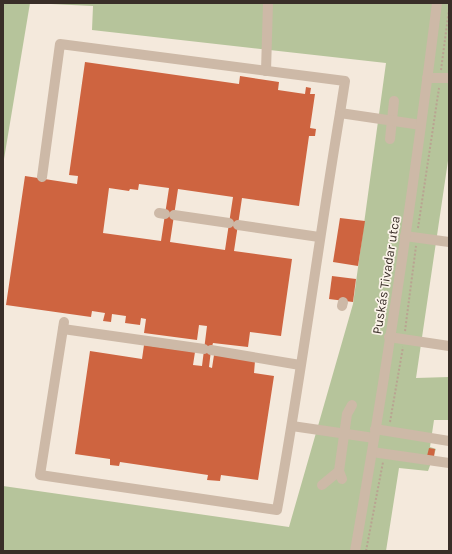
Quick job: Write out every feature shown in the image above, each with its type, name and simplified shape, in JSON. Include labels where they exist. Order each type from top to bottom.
[{"type":"street","points":[[266,71],[268,3]]},
{"type":"street","name":"Puskás Tivadar utca","points":[[355,551],[375,434],[405,236],[437,3]]},
{"type":"street","points":[[42,177],[60,44],[345,81],[319,236],[292,426],[277,510],[40,474],[63,326],[300,365]]},
{"type":"street","points":[[427,78],[445,78]]},
{"type":"street","points":[[390,139],[394,101]]},
{"type":"street","points":[[340,113],[421,125]]},
{"type":"street","points":[[166,214],[319,236]]},
{"type":"street","points":[[405,236],[449,242]]},
{"type":"street","points":[[389,337],[449,346]]},
{"type":"street","points":[[322,485],[341,475],[347,409]]},
{"type":"street","points":[[292,426],[344,434],[375,434],[389,432],[449,441]]},
{"type":"street","points":[[372,452],[449,463]]},
{"type":"path","points":[[389,432],[404,339],[417,237],[445,78],[449,9]]},
{"type":"path","points":[[366,551],[385,454]]},
{"type":"green space","points":[[3,3],[30,3],[3,165]]},
{"type":"green space","points":[[30,3],[449,3],[449,154],[416,378],[449,377],[449,420],[434,420],[430,447],[436,449],[428,471],[399,468],[386,551],[3,551],[3,486],[289,527],[353,304],[386,63],[92,30],[93,6]]},
{"type":"building","points":[[85,62],[239,84],[240,76],[279,82],[278,90],[305,94],[306,87],[311,88],[310,94],[315,94],[310,128],[316,129],[315,136],[309,136],[299,206],[242,198],[234,251],[292,259],[281,336],[250,332],[248,347],[213,343],[211,350],[209,367],[212,368],[214,355],[255,361],[254,373],[274,376],[258,480],[221,475],[220,481],[207,480],[208,475],[120,462],[119,466],[110,465],[110,459],[75,454],[90,351],[142,359],[144,345],[195,352],[193,365],[202,366],[207,326],[199,325],[197,340],[144,333],[146,319],[141,318],[140,325],[125,323],[126,316],[112,314],[111,322],[103,321],[105,313],[92,311],[91,317],[6,305],[25,176],[77,184],[78,176],[69,175]],"holes":[[[139,184],[169,188],[161,241],[103,233],[109,188],[129,191],[130,189],[138,190]],[[178,189],[233,197],[225,250],[170,242]]]},
{"type":"building","points":[[340,218],[365,221],[358,266],[333,262]]},
{"type":"building","points":[[332,276],[356,279],[353,302],[329,299]]},
{"type":"building","points":[[429,448],[435,449],[434,457],[427,456]]}]
